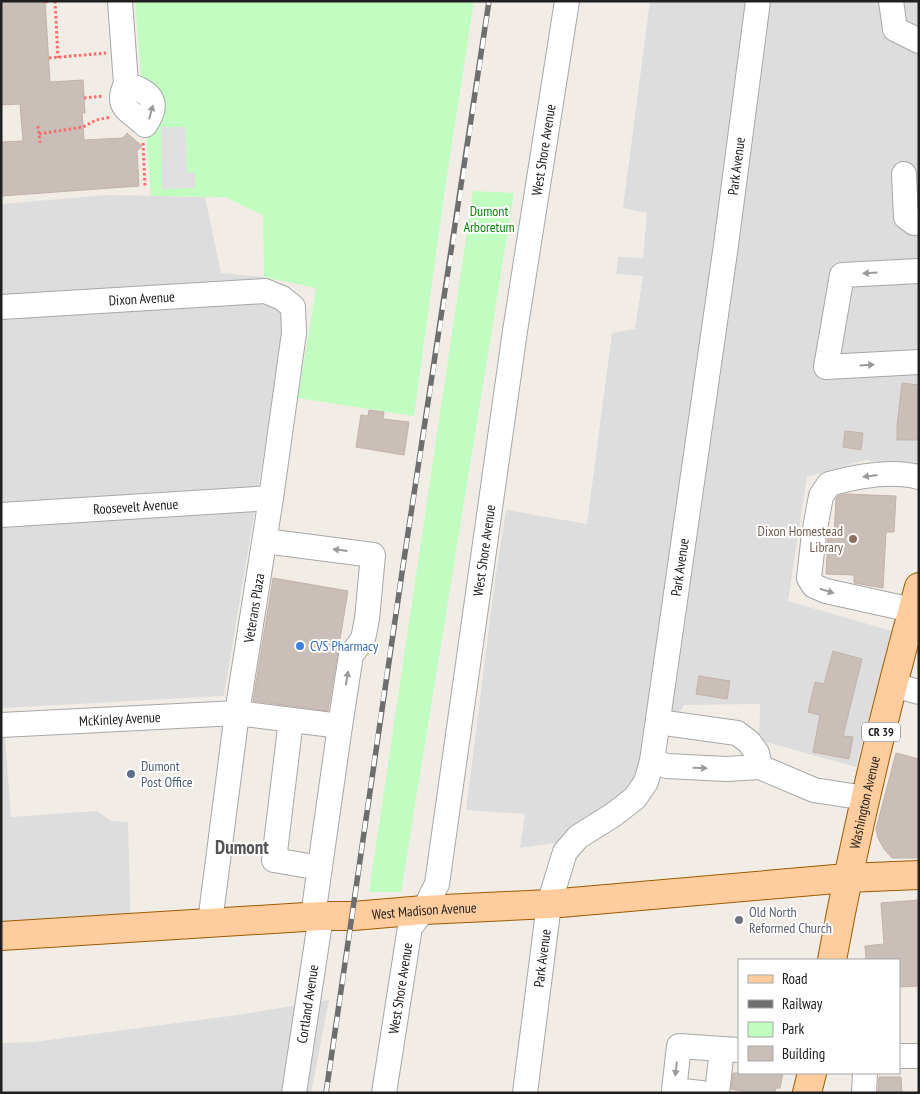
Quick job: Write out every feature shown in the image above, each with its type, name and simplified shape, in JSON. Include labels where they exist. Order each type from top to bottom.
[{"type":"main road","name":"Washington Avenue","points":[[832,959],[847,878],[892,685],[914,614]]},
{"type":"main road","name":"West Madison Avenue","points":[[1,936],[210,922],[317,916],[353,916],[424,910],[549,904],[847,878],[919,875]]},
{"type":"main road","points":[[807,1093],[812,1074]]},
{"type":"street","points":[[118,90],[120,1]]},
{"type":"street","name":"West Shore Avenue","points":[[384,1093],[410,927],[424,910],[436,884],[515,331],[567,1]]},
{"type":"street","name":"Park Avenue","points":[[525,1093],[549,904],[565,852],[578,837],[613,815],[635,798],[646,782],[652,761],[726,245],[758,1]]},
{"type":"street","points":[[891,1],[895,29],[919,41]]},
{"type":"street","points":[[904,174],[906,217],[914,223],[919,222]]},
{"type":"street","points":[[919,271],[842,275],[826,367],[919,362]]},
{"type":"street","name":"Dixon Avenue","points":[[1,307],[265,291],[282,298]]},
{"type":"street","name":"Veterans Plaza","points":[[210,922],[237,713],[272,498],[294,333],[293,307],[282,298]]},
{"type":"street","points":[[914,614],[826,591],[814,586],[809,578],[821,496],[830,484],[847,479],[888,474],[919,477]]},
{"type":"street","name":"Roosevelt Avenue","points":[[1,515],[272,498]]},
{"type":"street","name":"Cortland Avenue","points":[[265,540],[374,555],[367,620],[363,639],[351,655],[340,726],[320,868],[317,916],[294,1093]]},
{"type":"street","points":[[892,685],[919,692]]},
{"type":"street","name":"McKinley Avenue","points":[[1,725],[237,713],[340,726]]},
{"type":"street","points":[[291,720],[274,860],[320,868]]},
{"type":"street","points":[[658,722],[737,733],[749,742],[758,753],[760,767]]},
{"type":"street","points":[[652,761],[667,766],[726,769],[760,767],[814,790],[866,798]]},
{"type":"street","points":[[701,1093],[674,1090],[679,1046],[730,1050],[717,1093]]},
{"type":"street","points":[[900,1056],[919,1056]]},
{"type":"street","points":[[864,1093],[865,1074]]},
{"type":"path","points":[[45,2],[50,1]]},
{"type":"path","points":[[55,1],[58,58]]},
{"type":"path","points":[[49,58],[107,52]]},
{"type":"path","points":[[84,98],[118,90]]},
{"type":"path","points":[[39,134],[83,128],[96,120],[115,116]]},
{"type":"path","points":[[38,126],[40,143]]},
{"type":"shaded area","points":[[650,1],[919,1],[919,468],[865,460],[807,477],[788,601],[892,631],[856,767],[759,740],[760,704],[684,705],[645,772],[581,839],[520,848],[525,814],[466,810],[495,580],[506,510],[587,524],[612,333],[635,329],[643,276],[616,274],[618,257],[643,258],[647,213],[623,208]]},
{"type":"shaded area","points":[[161,127],[186,127],[187,173],[195,173],[195,188],[162,189]]},
{"type":"shaded area","points":[[108,195],[205,197],[221,273],[264,277],[285,326],[224,696],[3,708],[11,817],[97,811],[111,821],[128,822],[131,935],[1,941],[1,204]]},
{"type":"shaded area","points":[[329,1000],[311,1093],[1,1093],[1,1043],[34,1042],[237,1015]]},
{"type":"green space","points":[[135,1],[474,1],[445,188],[414,416],[298,398],[316,288],[264,277],[263,215],[225,197],[151,196]]},
{"type":"green space","name":"Dumont Arboretum","points":[[473,191],[514,193],[401,892],[369,892]]},
{"type":"building","points":[[1,1],[45,1],[50,82],[83,80],[85,113],[82,113],[84,140],[123,138],[127,133],[142,146],[137,151],[139,186],[1,196],[1,142],[23,141],[20,104],[1,105]]},
{"type":"building","points":[[902,383],[919,385],[919,440],[897,440]]},
{"type":"building","points":[[369,410],[384,412],[383,419],[409,422],[404,455],[356,447],[361,415],[368,416]]},
{"type":"building","points":[[845,431],[863,433],[861,450],[843,447]]},
{"type":"building","name":"Dixon Homestead Library","points":[[846,494],[896,496],[894,532],[886,532],[883,588],[854,583],[854,575],[826,574],[828,536],[834,537],[836,498]]},
{"type":"building","name":"CVS Pharmacy","points":[[273,578],[348,591],[328,711],[253,701]]},
{"type":"building","points":[[833,651],[862,659],[843,736],[853,737],[849,759],[813,752],[820,715],[808,712],[815,682],[824,684]]},
{"type":"building","points":[[699,676],[730,681],[727,699],[696,694]]},
{"type":"building","points":[[896,753],[919,759],[919,858],[892,858],[884,849],[876,829]]},
{"type":"building","points":[[919,900],[919,986],[900,987],[900,959],[866,959],[865,946],[884,944],[881,903]]},
{"type":"building","points":[[733,1073],[783,1074],[780,1088],[776,1088],[775,1093],[752,1093],[731,1089]]},
{"type":"building","points":[[879,1077],[901,1077],[902,1093],[878,1093]]},
{"type":"railway","points":[[326,1093],[393,632],[489,1]]},
{"type":"place","name":"Dixon Homestead Library","points":[[853,539]]},
{"type":"place","name":"CVS Pharmacy","points":[[300,646]]},
{"type":"place","name":"Dumont Post Office","points":[[131,774]]},
{"type":"place","name":"Old North Reformed Church","points":[[739,920]]},
{"type":"district","name":"Dumont","points":[[242,847]]}]
